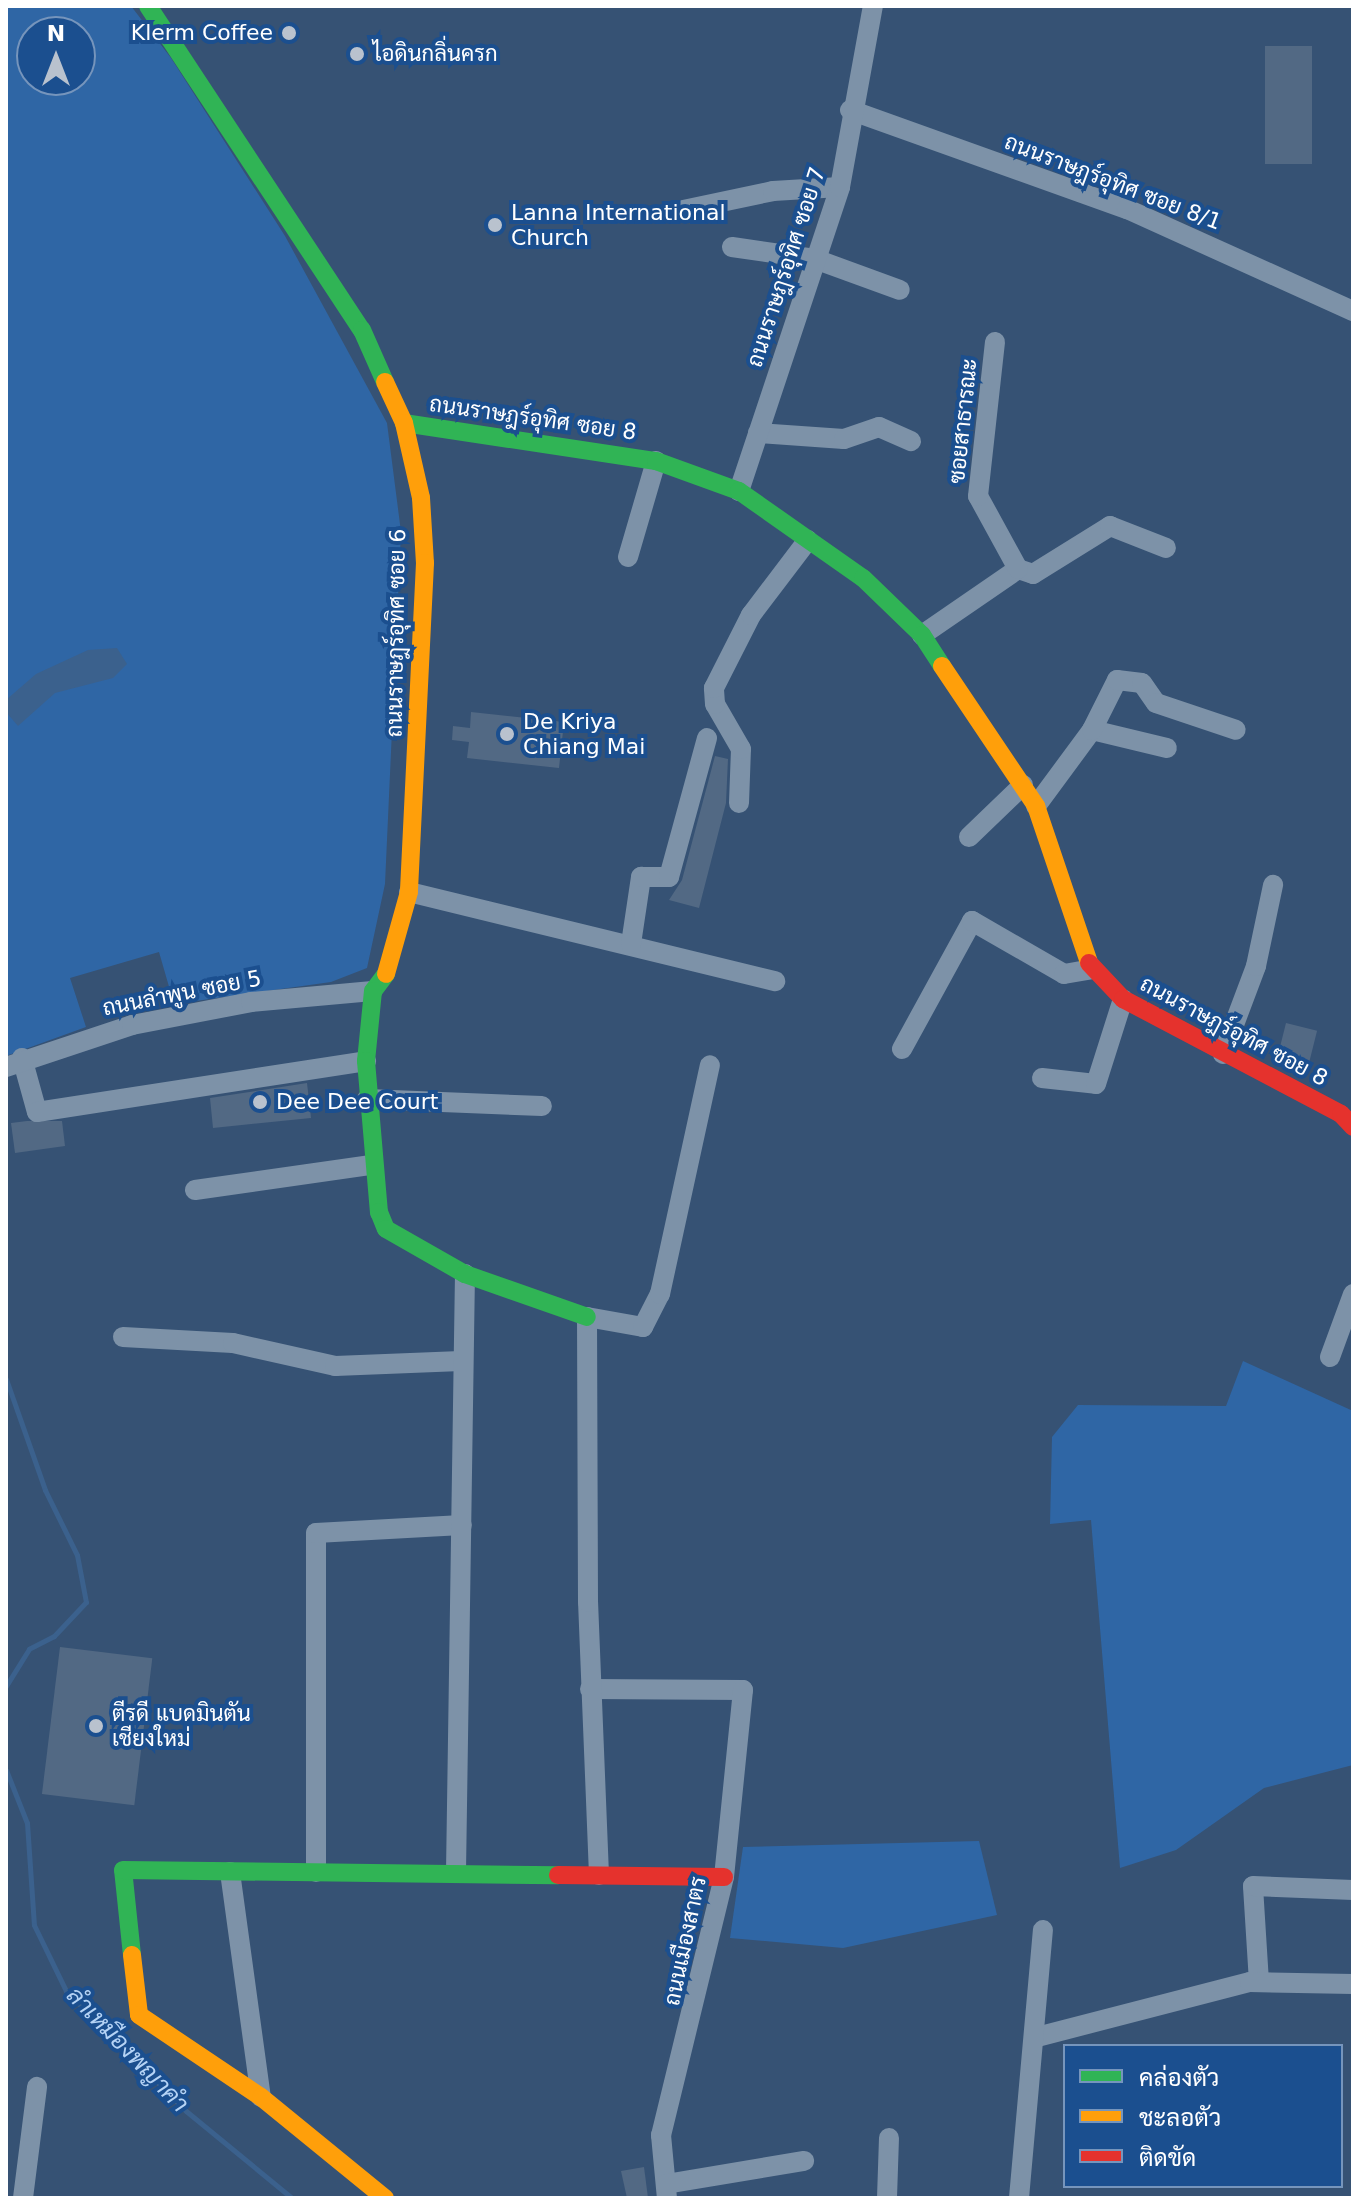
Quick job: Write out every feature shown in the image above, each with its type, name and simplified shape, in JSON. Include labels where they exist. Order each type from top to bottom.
[{"type":"street","name":"ถนนราษฎร์อุทิศ ซอย 6","points":[[148,6],[362,330],[404,423],[421,498],[425,563],[409,892],[386,975],[373,991],[366,1061],[371,1165],[386,1229],[465,1274]]},
{"type":"street","name":"ถนนราษฎร์อุทิศ ซอย 7","points":[[739,491],[840,187],[850,110],[873,6]]},
{"type":"street","name":"ถนนราษฎร์อุทิศ ซอย 8/1","points":[[850,110],[1127,209],[1353,311]]},
{"type":"street","points":[[669,213],[773,191],[840,187]]},
{"type":"street","points":[[732,247],[815,259],[900,290]]},
{"type":"street","name":"ซอยสาธารณะ","points":[[995,342],[978,496],[1018,569]]},
{"type":"street","name":"ถนนราษฎร์อุทิศ ซอย 8","points":[[404,423],[656,461],[739,491],[863,578],[922,635],[1036,806],[1091,969],[1123,999],[1223,1054],[1349,1114]]},
{"type":"street","points":[[758,433],[844,439],[879,427],[911,441]]},
{"type":"street","points":[[628,557],[656,461]]},
{"type":"street","points":[[922,635],[1018,569],[1033,574],[1110,526],[1166,548]]},
{"type":"street","points":[[739,803],[741,749],[715,704],[714,688],[751,615],[808,540]]},
{"type":"street","points":[[1036,806],[1092,730],[1114,683],[1123,679],[1145,685],[1156,703],[1236,730]]},
{"type":"street","points":[[1092,730],[1167,748]]},
{"type":"street","points":[[631,944],[641,877],[669,877],[707,738]]},
{"type":"street","points":[[969,837],[1023,785]]},
{"type":"street","points":[[1223,1054],[1259,954],[1273,885]]},
{"type":"street","points":[[409,892],[775,981]]},
{"type":"street","points":[[902,1049],[972,921],[1064,974],[1091,969]]},
{"type":"street","name":"ถนนลำพูน ซอย 5","points":[[14,1063],[187,1014],[373,991]]},
{"type":"street","points":[[1042,1078],[1096,1084],[1123,999]]},
{"type":"street","points":[[14,1063],[37,1112],[366,1061]]},
{"type":"street","points":[[456,1872],[462,1525],[461,1361],[465,1274],[587,1317],[643,1327],[660,1294],[710,1065]]},
{"type":"street","points":[[367,1099],[542,1106]]},
{"type":"street","points":[[195,1190],[371,1165]]},
{"type":"street","points":[[1330,1357],[1353,1294]]},
{"type":"street","points":[[587,1317],[590,1689],[599,1875]]},
{"type":"street","points":[[123,1337],[233,1343],[335,1366],[461,1361]]},
{"type":"street","points":[[316,1872],[316,1533],[462,1525]]},
{"type":"street","name":"ถนนเมืองสาตร","points":[[590,1689],[743,1690],[724,1877],[698,2004],[661,2135],[666,2191]]},
{"type":"street","points":[[385,2198],[261,2097],[139,2015],[123,1870],[724,1877]]},
{"type":"street","points":[[230,1872],[261,2097]]},
{"type":"street","points":[[1259,1982],[1253,1886],[1353,1890]]},
{"type":"street","points":[[1019,2198],[1037,2037],[1043,1930]]},
{"type":"street","points":[[1037,2037],[1259,1982],[1353,1984]]},
{"type":"street","points":[[23,2198],[37,2087]]},
{"type":"street","points":[[887,2198],[889,2138]]},
{"type":"street","points":[[666,2191],[804,2161]]},
{"type":"shaded area","points":[[6,6],[131,6],[171,58],[285,236],[387,423],[401,532],[385,884],[367,968],[331,982],[174,1004],[159,952],[70,978],[86,1027],[6,1056]]},
{"type":"shaded area","points":[[117,648],[127,664],[113,678],[55,693],[18,726],[6,712],[6,700],[36,674],[88,650]]},
{"type":"shaded area","points":[[1243,1361],[1353,1411],[1353,1765],[1264,1788],[1176,1850],[1120,1868],[1091,1520],[1050,1524],[1052,1437],[1078,1405],[1226,1406]]},
{"type":"shaded area","points":[[979,1841],[997,1915],[843,1948],[730,1938],[743,1847]]},
{"type":"building","points":[[1265,46],[1312,46],[1312,164],[1265,164]]},
{"type":"building","name":"De Kriya Chiang Mai","points":[[471,712],[564,722],[559,768],[467,758],[469,742],[452,740],[453,726],[470,728]]},
{"type":"building","points":[[715,756],[728,759],[726,803],[699,908],[669,900],[682,880]]},
{"type":"building","points":[[1286,1023],[1317,1031],[1308,1068],[1277,1060]]},
{"type":"building","name":"Dee Dee Court","points":[[307,1083],[311,1118],[213,1128],[210,1098]]},
{"type":"building","points":[[62,1121],[65,1146],[15,1153],[11,1123]]},
{"type":"building","name":"ตีรดี แบดมินตัน เชียงใหม่","points":[[60,1647],[152,1658],[134,1805],[42,1794]]},
{"type":"building","points":[[644,2167],[648,2198],[627,2198],[621,2171]]},
{"type":"waterway","name":"ลำเหมืองพญาคำ","points":[[6,1379],[45,1490],[77,1555],[86,1602],[54,1636],[29,1649],[6,1686]]},
{"type":"waterway","name":"ลำเหมืองพญาคำ","points":[[6,1770],[27,1823],[34,1925],[66,1991],[186,2111],[292,2198]]},
{"type":"traffic: fast","points":[[148,6],[362,330],[385,382]]},
{"type":"traffic: fast","points":[[404,423],[656,461],[739,491],[863,578],[922,635],[942,666]]},
{"type":"traffic: fast","points":[[386,974],[373,991],[366,1061],[379,1212],[386,1229],[465,1274],[587,1317]]},
{"type":"traffic: fast","points":[[132,1955],[123,1870],[558,1875]]},
{"type":"traffic: slow","points":[[385,382],[404,423],[421,498],[425,563],[409,892],[386,974]]},
{"type":"traffic: slow","points":[[942,666],[1036,806],[1089,963]]},
{"type":"traffic: slow","points":[[132,1955],[139,2015],[261,2097],[385,2198]]},
{"type":"traffic: jam","points":[[1089,963],[1123,999],[1341,1114],[1353,1127]]},
{"type":"traffic: jam","points":[[558,1875],[724,1877]]},
{"type":"place","name":"Klerm Coffee","points":[[289,33]]},
{"type":"place","name":"ไอดินกลิ่นครก","points":[[357,54]]},
{"type":"place","name":"Lanna International Church","points":[[495,225]]},
{"type":"place","name":"De Kriya Chiang Mai","points":[[507,734]]},
{"type":"place","name":"Dee Dee Court","points":[[260,1102]]},
{"type":"place","name":"ตีรดี แบดมินตัน เชียงใหม่","points":[[96,1726]]}]
